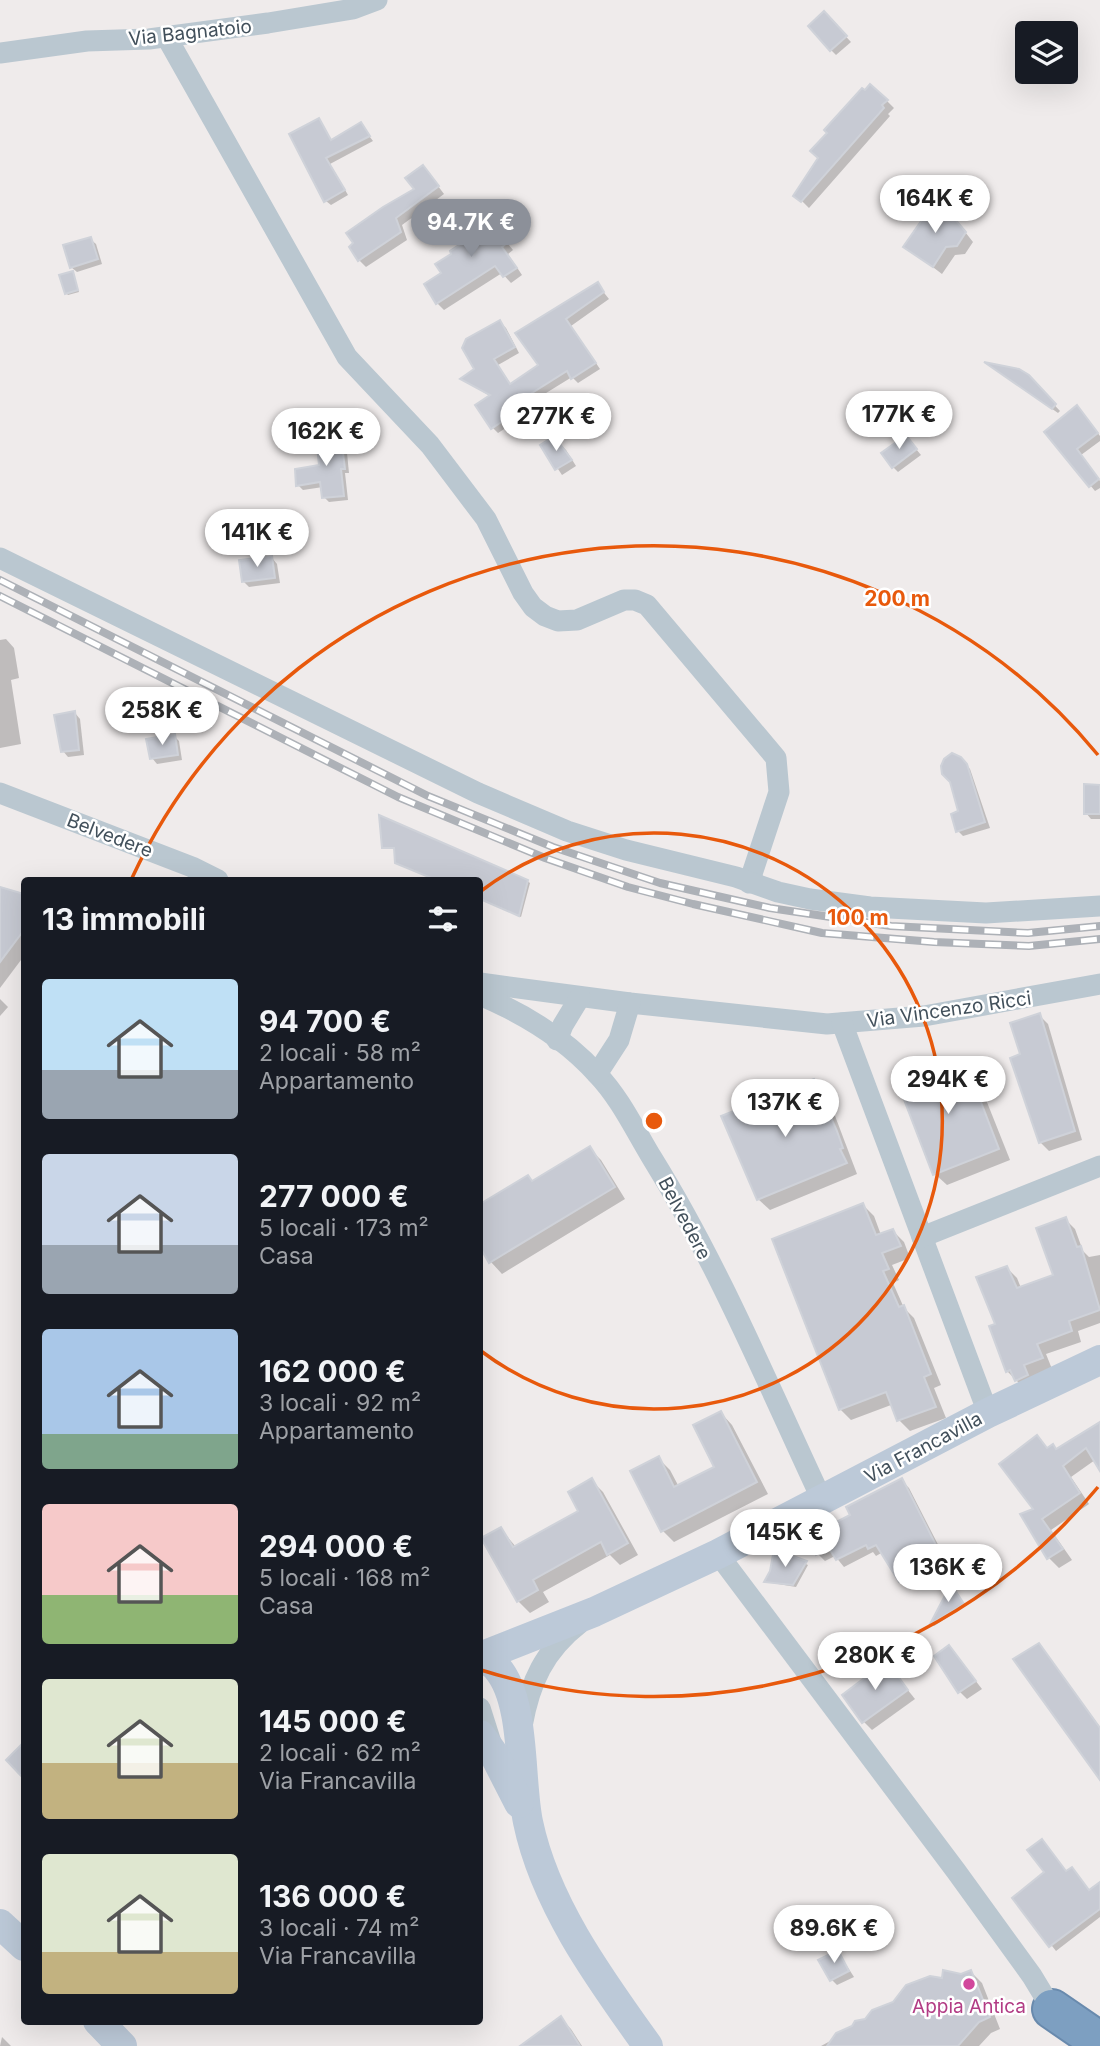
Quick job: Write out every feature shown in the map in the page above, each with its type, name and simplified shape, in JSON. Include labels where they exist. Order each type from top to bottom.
[{"type":"highway","points":[[1052,2009],[1100,2042]]},
{"type":"highway","points":[[1050,2046],[1052,2009]]},
{"type":"street","name":"Via Bagnatoio","points":[[0,53],[87,41],[166,36],[341,11],[377,0]]},
{"type":"street","points":[[166,36],[347,357],[430,445],[478,508],[533,607],[545,617],[558,621],[577,620],[624,600],[635,600],[647,605],[776,758],[779,792],[749,883]]},
{"type":"street","points":[[0,558],[524,814],[626,850],[736,877],[810,899],[943,912],[1100,906]]},
{"type":"street","name":"Belvedere","points":[[0,793],[212,877]]},
{"type":"street","name":"Via Vincenzo Ricci","points":[[483,984],[827,1024],[924,1016],[1100,984]]},
{"type":"street","name":"Belvedere","points":[[483,996],[531,1020],[557,1040],[597,1074],[623,1108],[679,1201],[822,1500]]},
{"type":"street","points":[[557,1040],[580,997]]},
{"type":"street","points":[[597,1074],[619,1040],[630,1003]]},
{"type":"street","points":[[842,1023],[988,1413]]},
{"type":"street","points":[[922,1237],[1100,1166]]},
{"type":"street","name":"Via Francavilla","points":[[483,1656],[594,1612],[718,1554],[988,1413],[1100,1360]]},
{"type":"street","points":[[718,1554],[956,1871],[1032,1976],[1052,2009]]},
{"type":"street","points":[[498,1744],[527,1699],[545,1657],[564,1635],[594,1612]]},
{"type":"street","points":[[483,1659],[495,1665],[505,1678],[514,1702],[498,1744]]},
{"type":"street","points":[[483,1713],[498,1744],[540,1861],[565,1919],[601,1981],[648,2046]]},
{"type":"street","points":[[102,2025],[122,2046]]},
{"type":"building","points":[[824,11],[847,36],[830,51],[808,26]]},
{"type":"building","points":[[870,84],[888,100],[882,105],[884,108],[801,202],[793,196],[818,158],[810,151],[827,133],[824,130],[862,88],[865,90]]},
{"type":"building","points":[[319,118],[331,140],[361,122],[370,136],[326,158],[345,190],[324,202],[289,134]]},
{"type":"building","points":[[423,165],[439,186],[396,218],[401,232],[358,261],[349,247],[353,243],[346,233],[414,189],[405,178]]},
{"type":"building","points":[[933,204],[949,212],[966,232],[957,246],[946,247],[933,267],[903,247]]},
{"type":"building","points":[[474,206],[494,230],[497,228],[507,243],[502,247],[517,268],[503,277],[495,266],[436,304],[424,284],[441,273],[435,264],[477,233],[463,216]]},
{"type":"building","points":[[91,237],[98,259],[70,268],[63,245]]},
{"type":"building","points":[[73,271],[78,290],[65,294],[59,275]]},
{"type":"building","points":[[598,282],[604,292],[566,319],[596,363],[571,379],[567,371],[521,400],[525,406],[491,429],[475,405],[490,395],[460,379],[474,369],[462,348],[466,339],[500,320],[515,347],[494,359],[510,384],[538,365],[515,333]]},
{"type":"building","points":[[984,362],[1019,369],[1029,375],[1056,404],[1052,409]]},
{"type":"building","points":[[1077,405],[1098,433],[1077,449],[1099,479],[1089,487],[1044,432]]},
{"type":"building","points":[[906,435],[917,449],[892,468],[881,453]]},
{"type":"building","points":[[341,436],[345,469],[341,469],[344,496],[322,498],[320,482],[296,486],[295,469],[319,465],[316,438]]},
{"type":"building","points":[[554,436],[572,460],[555,470],[540,445]]},
{"type":"building","points":[[272,556],[275,578],[242,582],[239,560]]},
{"type":"building","points":[[75,711],[79,750],[61,752],[54,715]]},
{"type":"building","points":[[175,734],[178,755],[150,759],[146,739]]},
{"type":"building","points":[[952,753],[967,764],[985,822],[956,832],[951,814],[958,811],[950,782],[942,774],[941,766],[944,759]]},
{"type":"building","points":[[1084,784],[1100,785],[1100,814],[1084,814]]},
{"type":"building","points":[[379,815],[528,880],[519,916],[483,900],[483,877],[429,877],[395,863],[394,848],[382,848]]},
{"type":"building","points":[[0,887],[21,893],[21,934],[0,962]]},
{"type":"building","points":[[1040,1013],[1075,1131],[1039,1143],[1010,1058],[1020,1054],[1010,1023]]},
{"type":"building","points":[[964,1058],[999,1149],[933,1175],[898,1084]]},
{"type":"building","points":[[814,1079],[837,1131],[843,1148],[840,1149],[847,1163],[757,1200],[721,1116]]},
{"type":"building","points":[[590,1146],[615,1187],[489,1263],[483,1252],[483,1202],[528,1175],[532,1181]]},
{"type":"building","points":[[863,1203],[876,1235],[893,1229],[901,1246],[882,1253],[889,1269],[883,1271],[899,1307],[904,1305],[931,1374],[924,1377],[936,1407],[897,1421],[886,1392],[839,1410],[772,1239]]},
{"type":"building","points":[[1066,1217],[1077,1247],[1081,1246],[1100,1310],[1069,1321],[1072,1331],[1037,1344],[1043,1358],[1024,1365],[1028,1375],[1015,1381],[1010,1370],[1006,1372],[989,1326],[995,1324],[976,1277],[1007,1266],[1017,1288],[1053,1275],[1036,1228]]},
{"type":"building","points":[[721,1411],[757,1482],[661,1532],[630,1471],[659,1456],[674,1487],[714,1467],[693,1425]]},
{"type":"building","points":[[1100,1422],[1100,1471],[1086,1448],[1063,1466],[1080,1493],[1042,1519],[1063,1549],[1047,1559],[1020,1514],[1033,1509],[999,1464],[1037,1435],[1047,1448],[1053,1444],[1056,1449]]},
{"type":"building","points":[[592,1478],[628,1543],[607,1555],[601,1542],[533,1580],[538,1590],[517,1602],[483,1542],[483,1537],[501,1527],[513,1547],[578,1511],[568,1492]]},
{"type":"building","points":[[902,1478],[942,1557],[899,1582],[876,1545],[868,1549],[866,1545],[836,1560],[829,1548],[816,1555],[807,1537],[850,1515],[846,1507]]},
{"type":"building","points":[[774,1549],[807,1561],[793,1585],[764,1582],[770,1571]]},
{"type":"building","points":[[951,1584],[964,1604],[930,1624]]},
{"type":"building","points":[[1039,1643],[1100,1728],[1100,1780],[1013,1659]]},
{"type":"building","points":[[949,1645],[976,1681],[958,1693],[934,1656]]},
{"type":"building","points":[[887,1661],[908,1690],[862,1723],[842,1695]]},
{"type":"building","points":[[21,1745],[21,1776],[6,1760]]},
{"type":"building","points":[[1042,1839],[1066,1871],[1072,1867],[1089,1890],[1100,1882],[1100,1909],[1049,1947],[1012,1898],[1044,1872],[1027,1850]]},
{"type":"building","points":[[838,1950],[849,1971],[830,1981],[818,1960]]},
{"type":"building","points":[[943,1970],[961,1974],[971,1970],[990,2017],[979,2022],[958,2046],[827,2046],[836,2033],[852,2026],[855,2021],[865,2019],[872,2010],[893,2002],[906,1985],[930,1976],[942,1978]]},
{"type":"building","points":[[561,2016],[580,2046],[520,2046]]},
{"type":"railway","points":[[0,580],[428,796],[553,847],[660,883],[770,908],[891,926],[1028,933],[1100,926]]},
{"type":"railway","points":[[0,596],[398,797],[545,858],[628,887],[822,933],[1029,946],[1100,939]]},
{"type":"place","name":"Appia Antica","points":[[969,1984]]}]
